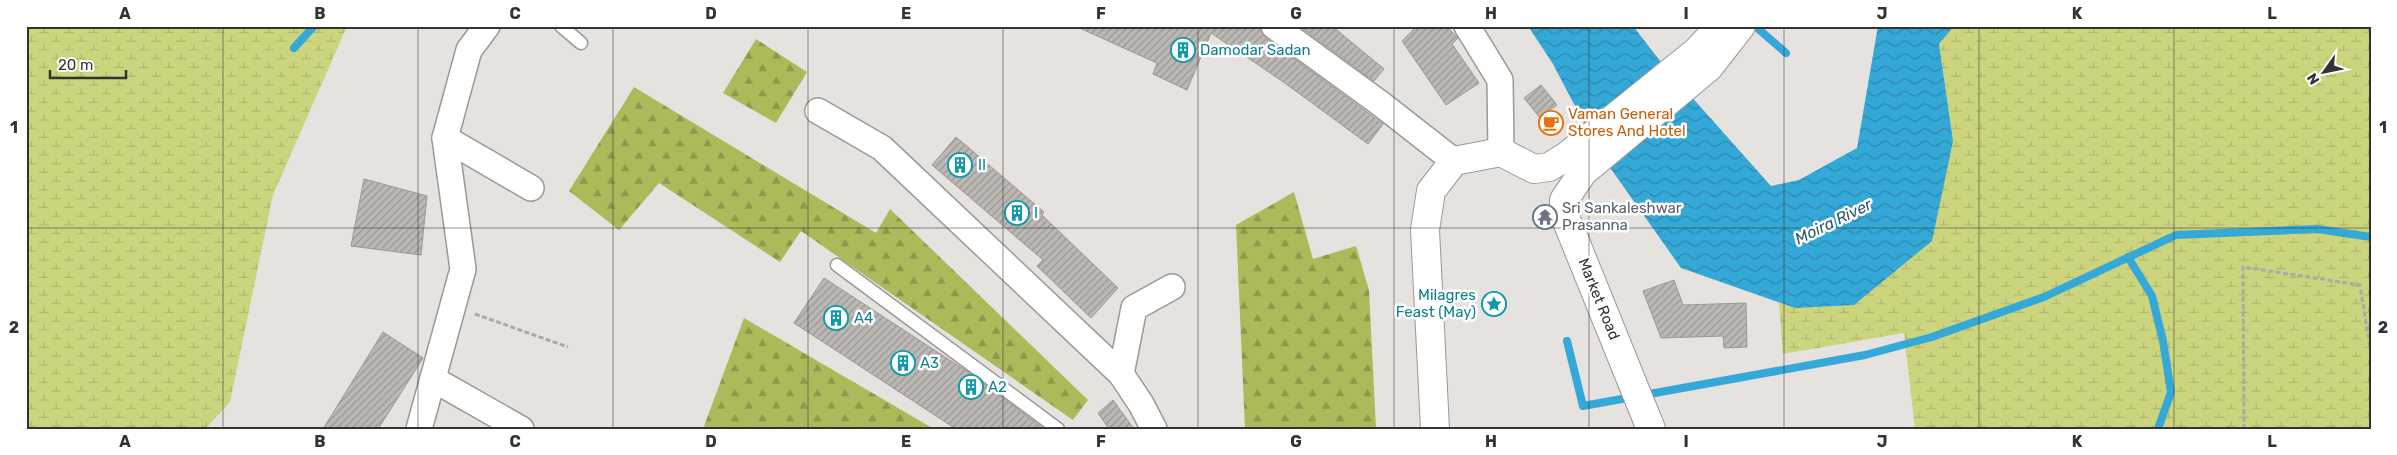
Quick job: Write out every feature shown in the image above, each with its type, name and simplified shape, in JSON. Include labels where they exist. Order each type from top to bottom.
[{"type":"main road","points":[[1702,59],[1722,26]]},
{"type":"main road","points":[[1435,429],[1425,230],[1431,191],[1454,161],[1501,152],[1534,169],[1575,164],[1741,26]]},
{"type":"main road","points":[[1564,214],[1564,200],[1575,164]]},
{"type":"main road","name":"Market Road","points":[[1534,169],[1550,189],[1564,214],[1651,429]]},
{"type":"street","points":[[419,429],[463,269],[445,138],[469,50],[487,26]]},
{"type":"street","points":[[1274,26],[1381,104],[1454,161]]},
{"type":"street","points":[[1467,26],[1500,80],[1501,152]]},
{"type":"street","points":[[818,111],[882,148],[1120,374],[1154,429]]},
{"type":"street","points":[[445,138],[531,188]]},
{"type":"street","points":[[1120,374],[1134,308],[1172,287]]},
{"type":"street","points":[[433,379],[521,429]]},
{"type":"lane","points":[[561,26],[581,43]]},
{"type":"lane","points":[[837,265],[1058,429]]},
{"type":"path","points":[[2244,429],[2242,267],[2360,285],[2371,353]]},
{"type":"path","points":[[453,306],[568,347]]},
{"type":"green space","points":[[26,26],[347,26],[273,195],[230,402],[205,429],[26,429]]},
{"type":"green space","points":[[1954,26],[2371,26],[2371,429],[1915,429],[1904,333],[1783,354],[1779,303],[1795,308],[1953,141],[1939,44]]},
{"type":"green space","points":[[756,39],[807,72],[776,123],[723,93]]},
{"type":"green space","points":[[634,87],[876,233],[890,209],[1088,400],[1073,420],[801,231],[780,262],[659,183],[619,230],[569,191]]},
{"type":"green space","points":[[1294,192],[1313,259],[1356,246],[1369,290],[1376,429],[1245,429],[1236,225]]},
{"type":"green space","points":[[744,318],[934,429],[703,429]]},
{"type":"water","name":"Moira River","points":[[1528,26],[1633,26],[1664,66],[1771,186],[1799,180],[1857,148],[1878,26],[1954,26],[1939,44],[1953,141],[1932,241],[1854,305],[1795,308],[1681,268],[1599,152],[1553,64]]},
{"type":"building","points":[[1075,26],[1260,26],[1266,38],[1383,124],[1368,144],[1282,81],[1211,33],[1187,90],[1153,74],[1157,63]]},
{"type":"building","points":[[1299,26],[1332,26],[1384,69],[1374,81]]},
{"type":"building","points":[[1417,26],[1446,26],[1458,38],[1452,44],[1479,83],[1446,105],[1402,41]]},
{"type":"building","points":[[1541,85],[1557,105],[1540,118],[1524,98]]},
{"type":"building","points":[[956,137],[1044,212],[1042,215],[1118,288],[1091,318],[1037,266],[1043,260],[932,165]]},
{"type":"building","points":[[364,179],[427,196],[421,255],[351,246]]},
{"type":"building","points":[[824,278],[968,372],[1044,429],[956,429],[794,323]]},
{"type":"building","points":[[1674,280],[1683,305],[1746,303],[1747,347],[1724,348],[1723,336],[1661,338],[1643,291]]},
{"type":"building","points":[[383,332],[423,358],[378,429],[323,429]]},
{"type":"building","points":[[1113,400],[1134,429],[1109,429],[1098,413]]},
{"type":"waterway","points":[[294,48],[314,26]]},
{"type":"waterway","points":[[1755,26],[1786,53]]},
{"type":"waterway","points":[[1567,341],[1583,406],[1865,355],[1932,337],[2044,297],[2176,235],[2317,229],[2371,237]]},
{"type":"waterway","points":[[2128,257],[2152,296],[2163,341],[2171,392],[2158,429]]},
{"type":"place","name":"Damodar Sadan","points":[[1183,50]]},
{"type":"place","name":"Vaman General Stores And Hotel","points":[[1551,123]]},
{"type":"place","name":"II","points":[[960,165]]},
{"type":"place","name":"I","points":[[1017,213]]},
{"type":"place","name":"Sri Sankaleshwar Prasanna","points":[[1545,217]]},
{"type":"place","name":"Milagres Feast (May)","points":[[1494,304]]},
{"type":"place","name":"A4","points":[[836,318]]},
{"type":"place","name":"A3","points":[[903,363]]},
{"type":"place","name":"A2","points":[[971,387]]}]
